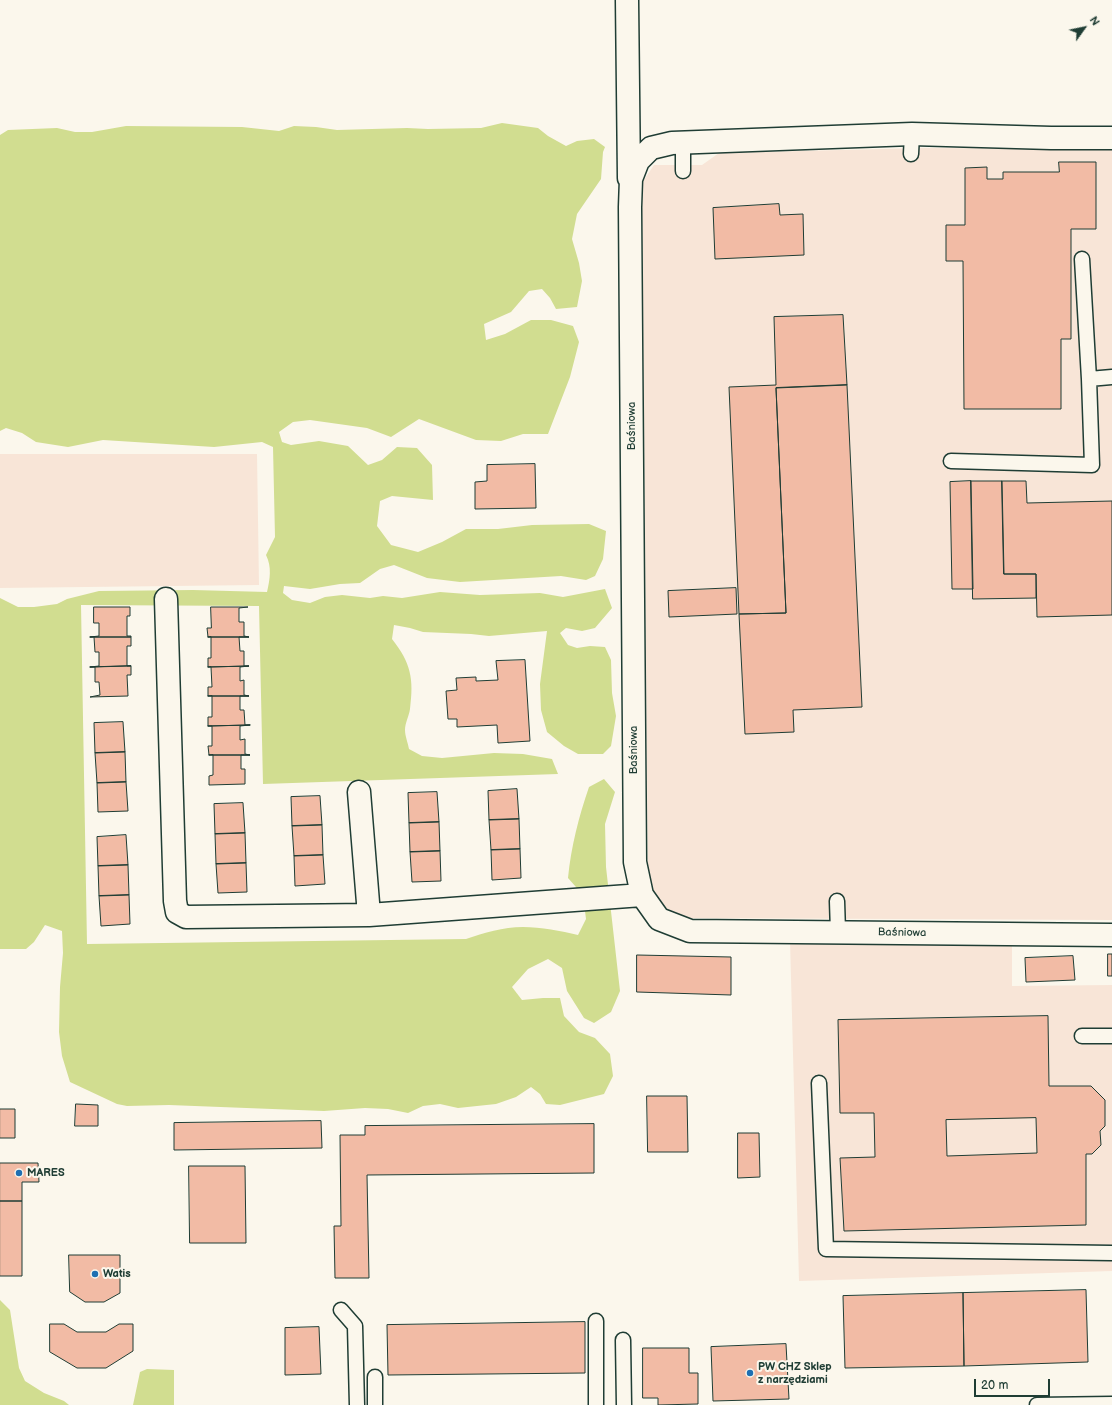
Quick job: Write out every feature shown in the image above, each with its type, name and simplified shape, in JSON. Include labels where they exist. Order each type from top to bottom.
[{"type":"street","points":[[627,0],[630,207]]},
{"type":"street","name":"Baśniowa","points":[[1112,138],[1051,138],[912,144],[678,142],[650,148],[638,161],[631,179],[630,207],[635,862],[642,895],[659,919],[690,931],[1112,935]]},
{"type":"street","points":[[166,600],[175,901],[177,912],[186,917],[370,915],[642,895]]},
{"type":"street","points":[[359,792],[370,915]]},
{"type":"lane","points":[[678,142],[683,171]]},
{"type":"lane","points":[[952,461],[1092,465],[1082,259]]},
{"type":"lane","points":[[1089,379],[1112,377]]},
{"type":"lane","points":[[836,901],[838,932]]},
{"type":"lane","points":[[1082,1036],[1112,1036]]},
{"type":"lane","points":[[819,1083],[826,1250],[1112,1253]]},
{"type":"lane","points":[[341,1310],[355,1326],[357,1405]]},
{"type":"lane","points":[[596,1321],[596,1405]]},
{"type":"lane","points":[[623,1340],[624,1405]]},
{"type":"lane","points":[[375,1377],[376,1405]]},
{"type":"lane","points":[[1037,1405],[1112,1404]]},
{"type":"shaded area","points":[[922,148],[1112,149],[1112,920],[684,918],[666,908],[648,885],[642,183],[654,165],[702,165],[719,153]]},
{"type":"shaded area","points":[[0,454],[257,454],[259,585],[0,588]]},
{"type":"shaded area","points":[[790,940],[1012,942],[1012,986],[1112,985],[1112,1271],[799,1281]]},
{"type":"green space","points":[[502,123],[538,128],[548,136],[566,146],[577,141],[594,139],[605,147],[603,152],[601,179],[577,214],[572,239],[579,263],[582,281],[577,307],[556,309],[550,298],[542,289],[529,291],[511,312],[484,324],[486,340],[505,334],[531,320],[551,320],[573,326],[579,342],[570,377],[548,434],[523,434],[501,441],[476,440],[419,419],[391,437],[367,428],[310,420],[293,422],[279,432],[282,442],[291,445],[319,441],[348,446],[368,465],[382,460],[397,447],[417,448],[432,465],[433,500],[392,496],[380,501],[377,526],[391,545],[418,552],[442,542],[466,529],[498,529],[532,525],[589,524],[606,531],[603,559],[595,576],[586,580],[561,576],[460,582],[427,578],[394,565],[380,569],[360,583],[340,584],[310,589],[284,586],[283,593],[292,600],[310,603],[325,597],[342,595],[370,598],[383,596],[402,598],[440,592],[480,595],[540,593],[563,597],[605,589],[612,608],[595,628],[582,631],[566,628],[560,633],[568,645],[577,648],[590,646],[605,647],[611,660],[612,693],[616,716],[611,746],[603,754],[578,754],[564,746],[547,732],[541,710],[540,684],[547,631],[489,636],[423,632],[394,625],[392,639],[407,664],[411,680],[412,689],[410,709],[405,730],[409,749],[422,756],[442,758],[494,753],[523,754],[552,759],[558,774],[263,784],[259,606],[81,605],[87,944],[466,939],[501,929],[516,927],[537,928],[578,935],[586,919],[583,895],[568,878],[573,843],[589,787],[604,779],[615,792],[605,824],[606,867],[620,991],[611,1012],[594,1023],[584,1018],[567,991],[562,968],[548,959],[528,969],[512,987],[522,1000],[560,998],[564,1016],[579,1032],[595,1038],[610,1054],[613,1076],[604,1094],[560,1105],[546,1104],[540,1094],[531,1087],[516,1097],[496,1104],[458,1108],[440,1104],[423,1106],[408,1113],[388,1109],[365,1108],[324,1111],[169,1105],[127,1106],[117,1104],[70,1082],[62,1056],[59,1032],[60,987],[63,953],[62,931],[45,925],[34,942],[26,949],[0,949],[0,598],[18,607],[34,607],[57,604],[67,599],[99,591],[193,590],[267,592],[270,573],[266,555],[275,537],[273,447],[262,442],[214,447],[103,440],[68,447],[36,442],[22,433],[6,428],[0,431],[0,135],[8,130],[57,128],[75,132],[92,132],[126,126],[242,127],[279,131],[294,126],[337,130],[407,128],[428,129],[481,128]]},
{"type":"green space","points":[[0,1300],[10,1310],[19,1368],[25,1381],[44,1393],[64,1401],[69,1405],[0,1405]]},
{"type":"green space","points":[[147,1369],[174,1370],[174,1405],[133,1405],[140,1372]]},
{"type":"building","points":[[1059,162],[1096,162],[1096,229],[1071,229],[1071,339],[1061,339],[1061,409],[964,409],[963,261],[946,261],[946,225],[965,225],[965,168],[987,167],[987,179],[1003,179],[1003,172],[1059,172]]},
{"type":"building","points":[[779,204],[780,215],[803,214],[804,255],[715,259],[713,208]]},
{"type":"building","points":[[843,315],[847,385],[776,388],[786,613],[739,614],[729,387],[776,385],[774,317]]},
{"type":"building","points":[[847,385],[862,707],[793,710],[794,732],[745,734],[739,614],[786,613],[776,388]]},
{"type":"building","points":[[535,464],[536,508],[475,509],[475,482],[487,481],[487,465]]},
{"type":"building","points":[[971,481],[973,589],[952,589],[950,482]]},
{"type":"building","points":[[971,481],[1002,481],[1004,574],[1036,574],[1036,598],[973,599]]},
{"type":"building","points":[[1002,481],[1026,481],[1027,503],[1112,501],[1112,615],[1037,617],[1036,574],[1004,574]]},
{"type":"building","points":[[736,588],[737,614],[669,617],[668,591]]},
{"type":"building","points":[[94,607],[130,607],[130,616],[127,616],[127,636],[131,637],[90,637],[99,636],[99,623],[94,623]]},
{"type":"building","points":[[211,607],[248,607],[239,608],[239,622],[244,622],[244,636],[249,637],[208,637],[207,628],[211,628]]},
{"type":"building","points":[[94,637],[131,637],[131,646],[127,646],[127,666],[131,666],[90,667],[99,666],[99,652],[95,652]]},
{"type":"building","points":[[211,637],[239,637],[240,651],[244,651],[244,666],[249,666],[208,667],[208,658],[211,658]]},
{"type":"building","points":[[525,660],[530,741],[498,743],[497,725],[457,727],[457,719],[448,719],[446,691],[457,690],[456,678],[476,677],[476,681],[498,680],[496,661]]},
{"type":"building","points":[[131,666],[131,675],[127,675],[128,696],[90,697],[100,695],[99,682],[95,682],[95,667],[90,667]]},
{"type":"building","points":[[249,666],[240,667],[240,681],[244,680],[244,695],[249,696],[208,696],[208,687],[212,687],[211,667],[208,667]]},
{"type":"building","points":[[212,696],[240,696],[240,710],[244,710],[245,725],[250,725],[208,726],[208,717],[212,717]]},
{"type":"building","points":[[123,722],[125,752],[95,753],[94,723]]},
{"type":"building","points":[[250,725],[240,726],[240,740],[245,739],[245,754],[250,755],[209,755],[208,746],[212,746],[212,726],[208,726]]},
{"type":"building","points":[[125,752],[126,782],[97,783],[95,753]]},
{"type":"building","points":[[213,755],[241,755],[241,769],[245,769],[245,784],[209,785],[209,776],[213,775]]},
{"type":"building","points":[[126,782],[128,811],[98,812],[97,783]]},
{"type":"building","points":[[517,789],[519,819],[489,820],[488,791]]},
{"type":"building","points":[[437,792],[439,822],[409,823],[408,793]]},
{"type":"building","points":[[320,796],[322,825],[292,826],[291,797]]},
{"type":"building","points":[[243,803],[245,833],[215,834],[214,804]]},
{"type":"building","points":[[519,819],[520,849],[491,850],[489,820]]},
{"type":"building","points":[[439,822],[440,851],[410,852],[409,823]]},
{"type":"building","points":[[322,825],[323,855],[294,856],[292,826]]},
{"type":"building","points":[[245,833],[246,863],[216,864],[215,834]]},
{"type":"building","points":[[126,835],[128,865],[98,866],[97,837]]},
{"type":"building","points":[[520,849],[521,878],[492,880],[491,850]]},
{"type":"building","points":[[440,851],[441,881],[412,882],[410,852]]},
{"type":"building","points":[[323,855],[325,884],[295,886],[294,856]]},
{"type":"building","points":[[246,863],[247,892],[218,893],[216,864]]},
{"type":"building","points":[[128,865],[129,895],[99,896],[98,866]]},
{"type":"building","points":[[129,895],[130,924],[101,926],[99,896]]},
{"type":"building","points":[[1108,954],[1112,954],[1112,976],[1108,976]]},
{"type":"building","points":[[637,955],[731,957],[731,995],[637,992]]},
{"type":"building","points":[[1073,956],[1075,980],[1026,982],[1025,958]]},
{"type":"building","points":[[1048,1016],[1049,1086],[1091,1086],[1105,1100],[1105,1126],[1100,1131],[1101,1145],[1092,1154],[1086,1154],[1086,1225],[844,1231],[840,1158],[875,1157],[874,1113],[840,1113],[838,1020]],"holes":[[[1036,1118],[1037,1153],[947,1156],[946,1120]]]},
{"type":"building","points":[[647,1096],[687,1096],[688,1152],[648,1152]]},
{"type":"building","points":[[76,1104],[98,1105],[98,1126],[75,1126]]},
{"type":"building","points":[[0,1109],[15,1109],[15,1138],[0,1138]]},
{"type":"building","points":[[321,1121],[322,1148],[174,1150],[174,1123]]},
{"type":"building","points":[[594,1124],[594,1173],[367,1175],[369,1278],[335,1278],[334,1226],[341,1226],[340,1135],[365,1135],[365,1126]]},
{"type":"building","points":[[738,1133],[759,1133],[760,1177],[738,1178]]},
{"type":"building","name":"MARES","points":[[0,1163],[38,1163],[39,1182],[22,1182],[22,1201],[0,1201]]},
{"type":"building","points":[[189,1166],[245,1166],[246,1243],[190,1243]]},
{"type":"building","points":[[0,1201],[22,1201],[22,1276],[0,1276]]},
{"type":"building","name":"Watis","points":[[69,1255],[120,1255],[120,1293],[104,1302],[85,1302],[70,1292]]},
{"type":"building","points":[[1086,1290],[1088,1362],[964,1366],[963,1293]]},
{"type":"building","points":[[963,1293],[964,1366],[845,1368],[843,1296]]},
{"type":"building","points":[[585,1322],[585,1373],[388,1375],[387,1325]]},
{"type":"building","points":[[50,1324],[64,1324],[77,1332],[106,1332],[119,1324],[133,1324],[133,1351],[106,1368],[77,1368],[50,1352]]},
{"type":"building","points":[[319,1327],[321,1374],[285,1375],[285,1328]]},
{"type":"building","name":"PW CHZ Sklep z narzędziami","points":[[786,1344],[789,1399],[713,1401],[711,1347]]},
{"type":"building","points":[[643,1348],[689,1348],[689,1373],[698,1373],[698,1404],[658,1405],[658,1398],[643,1398]]},
{"type":"place","name":"MARES","points":[[19,1173]]},
{"type":"place","name":"Watis","points":[[95,1274]]},
{"type":"place","name":"PW CHZ Sklep z narzędziami","points":[[750,1373]]}]
